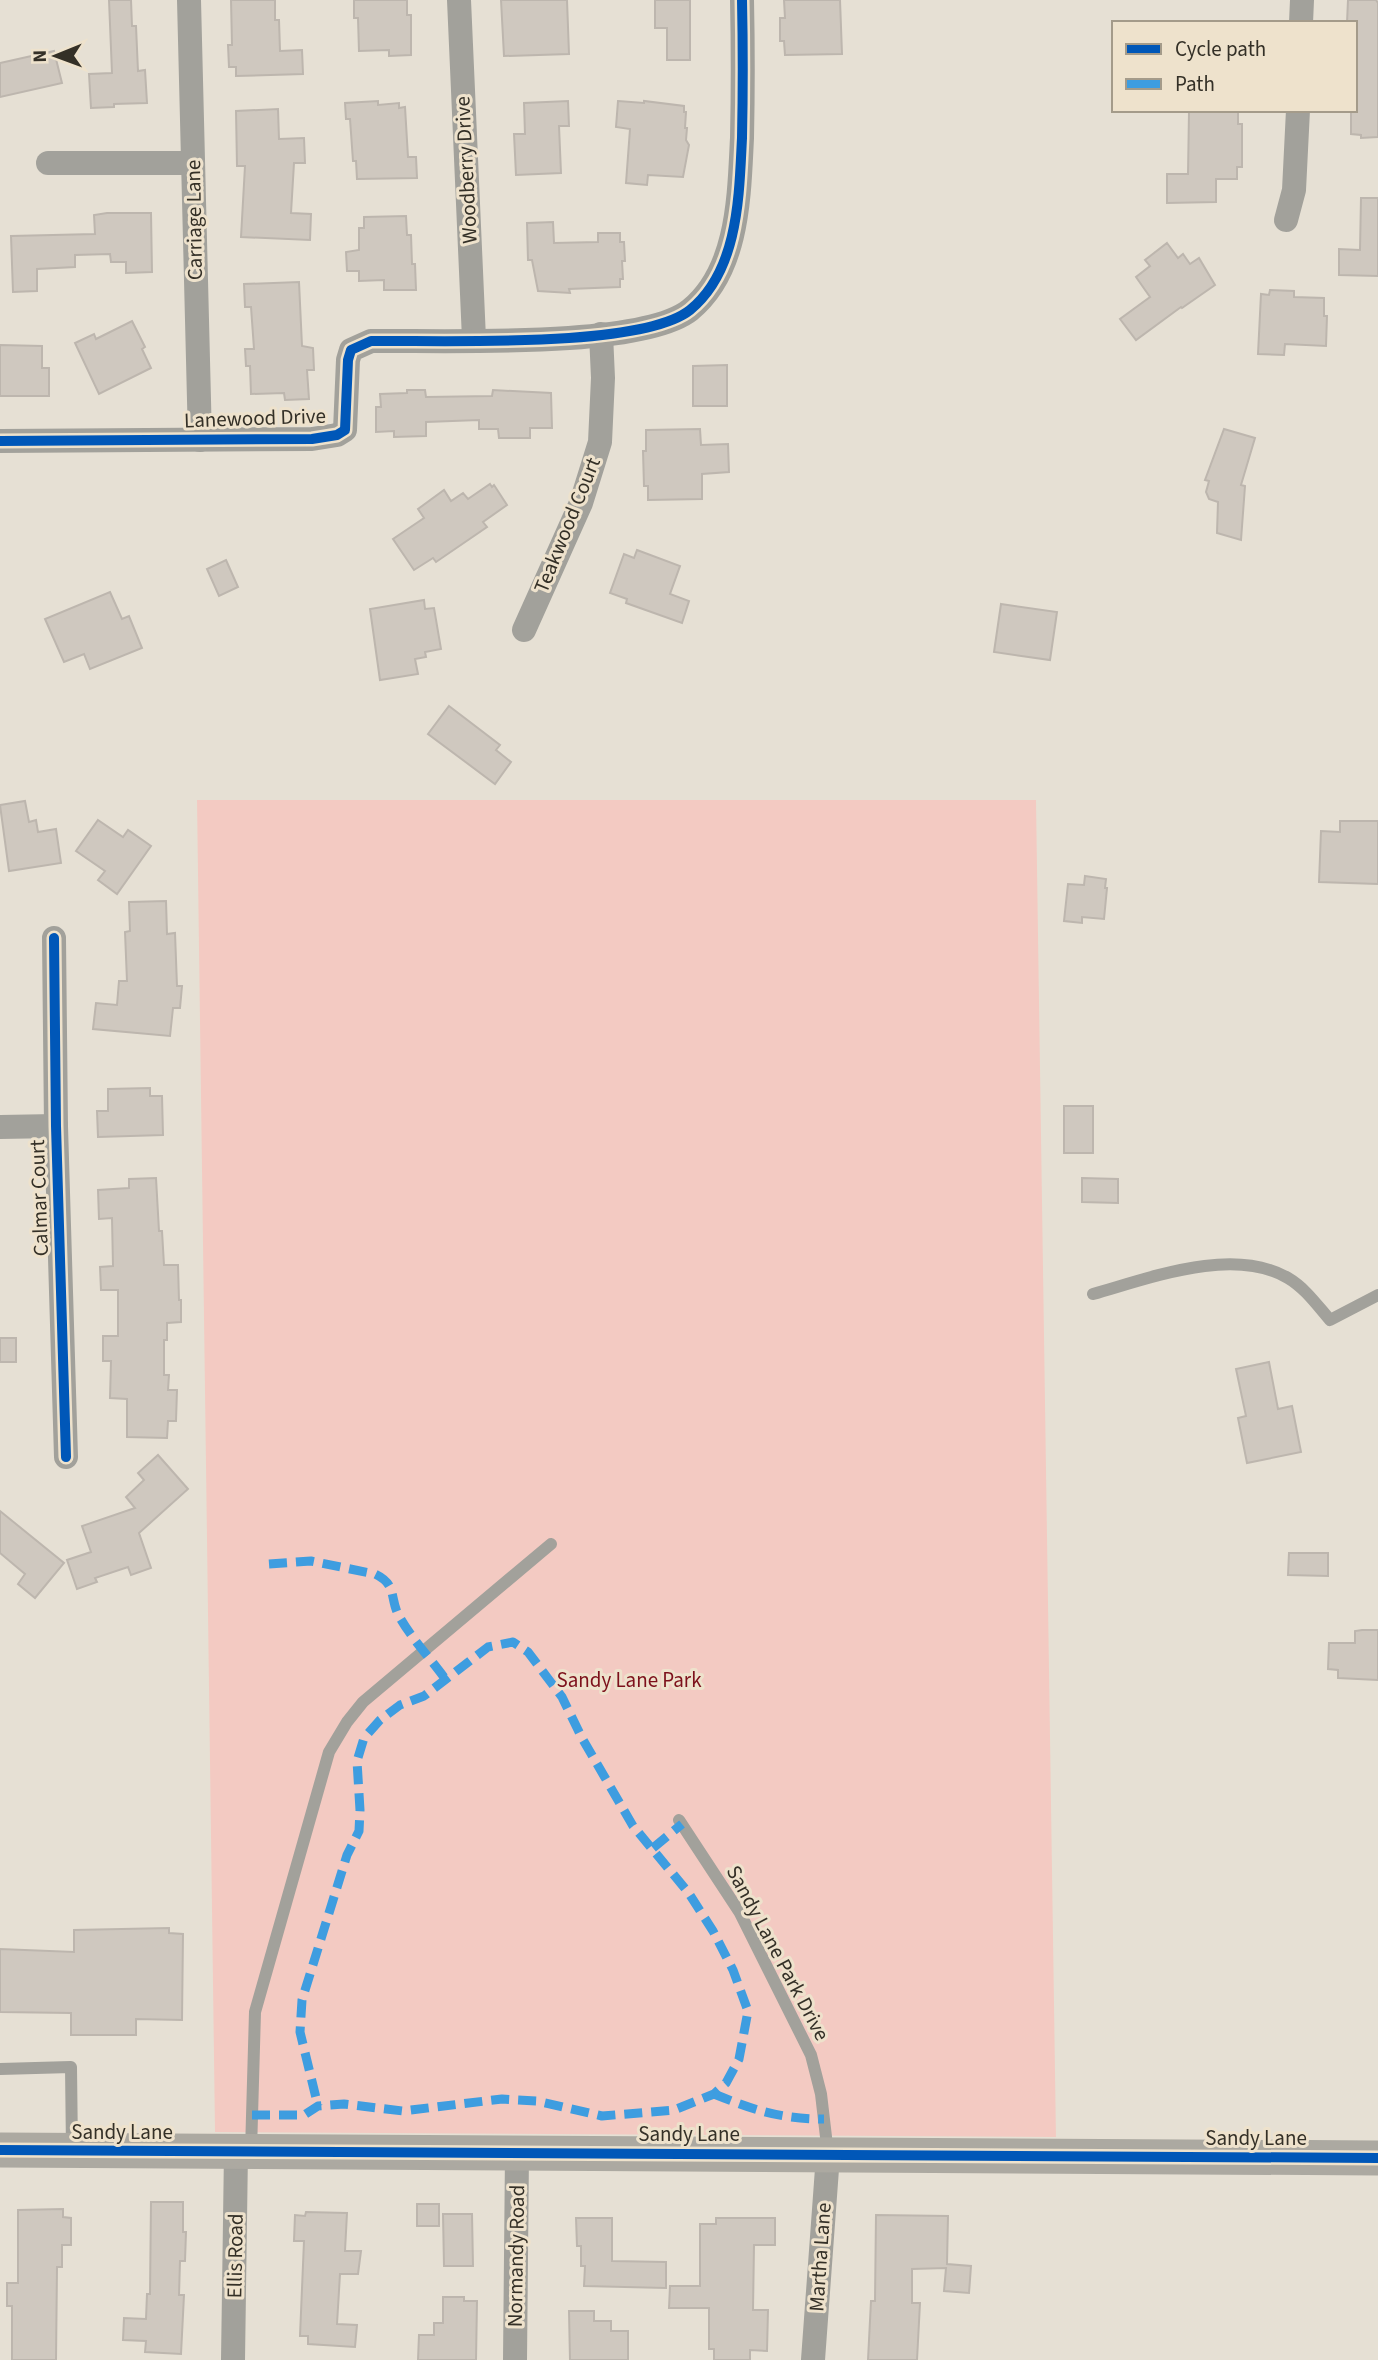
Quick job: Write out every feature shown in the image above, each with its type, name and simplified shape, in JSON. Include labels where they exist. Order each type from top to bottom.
[{"type":"street","name":"Carriage Lane","points":[[189,0],[200,440]]},
{"type":"street","name":"Woodberry Drive","points":[[458,0],[474,340]]},
{"type":"street","points":[[474,340],[562,338],[637,330],[671,321],[689,311],[703,297],[718,272],[730,243],[739,201],[744,82],[742,0]]},
{"type":"street","points":[[1301,21],[1302,0]]},
{"type":"street","points":[[1286,220],[1294,190],[1298,112]]},
{"type":"street","points":[[48,163],[193,163]]},
{"type":"street","name":"Teakwood Court","points":[[524,630],[581,503],[600,442],[603,378],[601,334]]},
{"type":"street","name":"Lanewood Drive","points":[[0,442],[312,439],[337,435],[345,430],[348,360],[351,350],[371,341],[474,340]]},
{"type":"street","name":"Calmar Court","points":[[54,938],[56,1126],[66,1457]]},
{"type":"street","points":[[0,1127],[56,1126]]},
{"type":"street","name":"Sandy Lane","points":[[0,2150],[1378,2158]]},
{"type":"street","name":"Ellis Road","points":[[233,2360],[243,2151]]},
{"type":"street","name":"Normandy Road","points":[[515,2360],[517,2153]]},
{"type":"street","name":"Martha Lane","points":[[813,2360],[828,2155]]},
{"type":"lane","points":[[1094,1294],[1192,1268],[1237,1264],[1267,1269],[1288,1278],[1305,1291],[1330,1320],[1378,1295]]},
{"type":"lane","points":[[243,2151],[255,2012],[329,1752],[363,1702],[551,1544]]},
{"type":"lane","name":"Sandy Lane Park Drive","points":[[679,1819],[740,1913],[811,2055],[821,2094],[828,2155]]},
{"type":"lane","points":[[0,2069],[71,2067],[72,2151]]},
{"type":"green space","name":"Sandy Lane Park","points":[[197,800],[1036,800],[1056,2137],[215,2132]]},
{"type":"building","points":[[109,0],[131,0],[132,26],[136,26],[138,71],[145,70],[147,103],[91,108],[89,74],[112,73]]},
{"type":"building","points":[[231,0],[275,0],[280,51],[302,50],[303,74],[236,76],[236,67],[229,67],[228,45],[232,45]]},
{"type":"building","points":[[354,0],[407,0],[407,15],[411,15],[411,55],[389,56],[389,50],[359,51],[358,18],[354,18]]},
{"type":"building","points":[[501,0],[567,0],[569,54],[504,56]]},
{"type":"building","points":[[655,0],[690,0],[690,60],[667,60],[667,28],[655,28]]},
{"type":"building","points":[[784,0],[840,0],[842,54],[785,55],[784,41],[780,41],[780,18],[785,18]]},
{"type":"building","points":[[1348,0],[1376,0],[1378,3],[1378,137],[1361,138],[1361,135],[1351,134],[1351,112],[1357,112],[1357,21],[1347,21]]},
{"type":"building","points":[[54,51],[62,83],[0,97],[0,63]]},
{"type":"building","points":[[378,101],[378,105],[399,103],[399,108],[405,107],[408,157],[416,157],[417,178],[357,179],[350,119],[346,119],[345,103]]},
{"type":"building","points":[[568,101],[569,126],[559,126],[561,173],[516,175],[514,134],[525,134],[524,103]]},
{"type":"building","points":[[618,101],[684,106],[686,140],[689,145],[683,177],[648,175],[647,185],[626,183],[630,129],[616,127]]},
{"type":"building","points":[[278,109],[279,139],[304,138],[305,163],[294,163],[291,213],[311,214],[310,240],[241,237],[245,166],[237,166],[236,111]]},
{"type":"building","points":[[1189,112],[1238,112],[1238,124],[1242,124],[1242,167],[1237,167],[1237,179],[1216,179],[1216,202],[1167,203],[1167,174],[1188,174]]},
{"type":"building","points":[[1361,198],[1378,198],[1378,276],[1339,275],[1339,249],[1360,250]]},
{"type":"building","points":[[151,213],[152,272],[126,273],[126,262],[111,262],[110,254],[75,255],[75,267],[37,269],[37,291],[13,292],[11,236],[95,234],[94,215]]},
{"type":"building","points":[[406,216],[407,235],[411,235],[412,264],[415,264],[416,290],[384,290],[384,280],[359,281],[359,271],[347,271],[346,252],[359,250],[359,228],[364,228],[364,217]]},
{"type":"building","points":[[553,222],[554,243],[598,242],[598,233],[620,233],[620,242],[624,242],[625,261],[622,261],[623,279],[620,279],[620,287],[569,289],[570,293],[538,291],[532,260],[528,260],[527,223]]},
{"type":"building","points":[[1167,243],[1178,258],[1183,254],[1190,264],[1199,258],[1215,285],[1136,340],[1120,319],[1150,297],[1136,277],[1150,266],[1145,260]]},
{"type":"building","points":[[299,282],[302,346],[313,348],[314,370],[307,370],[309,399],[285,400],[284,393],[251,394],[250,366],[246,366],[245,349],[254,349],[251,307],[245,307],[244,284]]},
{"type":"building","points":[[1270,290],[1294,291],[1294,297],[1324,298],[1324,316],[1327,316],[1326,346],[1285,344],[1284,355],[1258,354],[1261,294],[1269,295]]},
{"type":"building","points":[[132,321],[145,347],[142,349],[151,368],[99,394],[75,343],[94,334],[96,339]]},
{"type":"building","points":[[0,345],[42,346],[42,368],[49,368],[49,396],[0,396]]},
{"type":"building","points":[[727,365],[727,406],[693,406],[693,366]]},
{"type":"building","points":[[407,390],[425,390],[426,397],[492,396],[493,390],[551,393],[552,428],[530,428],[530,438],[499,438],[498,429],[479,429],[479,420],[426,422],[426,436],[394,437],[394,431],[376,432],[376,407],[381,407],[380,394],[407,393]]},
{"type":"building","points":[[700,429],[701,445],[728,444],[729,472],[702,474],[702,499],[648,500],[648,486],[644,486],[643,451],[646,451],[646,430]]},
{"type":"building","points":[[1224,429],[1255,438],[1241,485],[1245,486],[1241,540],[1217,533],[1218,502],[1209,499],[1206,492],[1209,481],[1205,480]]},
{"type":"building","points":[[490,484],[492,487],[494,485],[507,505],[483,522],[487,527],[436,562],[433,558],[414,570],[393,539],[424,518],[418,509],[444,490],[451,501],[463,493],[468,499]]},
{"type":"building","points":[[637,550],[680,566],[670,594],[689,601],[682,623],[626,603],[627,599],[610,593],[624,554],[634,558]]},
{"type":"building","points":[[226,560],[238,587],[219,596],[207,569]]},
{"type":"building","points":[[110,592],[122,619],[129,616],[142,648],[90,669],[84,654],[64,662],[45,619]]},
{"type":"building","points":[[424,600],[425,609],[434,608],[441,649],[425,652],[426,657],[415,659],[418,674],[380,680],[370,609]]},
{"type":"building","points":[[1001,604],[1057,612],[1050,660],[994,652]]},
{"type":"building","points":[[449,706],[500,745],[496,750],[511,762],[495,784],[428,734]]},
{"type":"building","points":[[25,801],[29,822],[36,820],[38,832],[56,829],[61,863],[9,871],[0,805]]},
{"type":"building","points":[[98,820],[123,837],[128,830],[151,846],[117,894],[98,880],[105,871],[76,851]]},
{"type":"building","points":[[1340,821],[1378,821],[1378,884],[1319,882],[1321,831],[1340,832]]},
{"type":"building","points":[[1085,876],[1106,879],[1104,919],[1082,917],[1082,923],[1064,921],[1068,884],[1084,885]]},
{"type":"building","points":[[166,901],[167,934],[175,933],[177,986],[182,986],[180,1008],[173,1008],[170,1036],[93,1029],[96,1003],[117,1005],[119,981],[127,981],[125,932],[130,931],[129,902]]},
{"type":"building","points":[[150,1088],[150,1096],[162,1096],[163,1135],[98,1137],[97,1111],[108,1111],[108,1089]]},
{"type":"building","points":[[1064,1106],[1093,1106],[1093,1153],[1064,1153]]},
{"type":"building","points":[[156,1178],[164,1265],[178,1265],[181,1300],[181,1322],[167,1323],[167,1340],[164,1340],[164,1375],[169,1375],[168,1390],[177,1390],[176,1421],[168,1421],[167,1438],[127,1437],[127,1399],[110,1398],[111,1361],[103,1361],[103,1336],[118,1336],[118,1290],[101,1290],[100,1267],[113,1266],[112,1218],[99,1219],[98,1190],[129,1188],[129,1179]]},
{"type":"building","points":[[1082,1178],[1118,1179],[1118,1203],[1082,1202]]},
{"type":"building","points":[[0,1338],[16,1338],[16,1362],[0,1362]]},
{"type":"building","points":[[1269,1362],[1278,1409],[1292,1406],[1301,1452],[1247,1463],[1238,1418],[1246,1416],[1236,1369]]},
{"type":"building","points":[[158,1455],[188,1489],[139,1533],[151,1568],[131,1575],[128,1567],[95,1578],[97,1582],[77,1589],[67,1560],[91,1552],[82,1526],[135,1508],[126,1497],[144,1480],[138,1473]]},
{"type":"building","points":[[0,1511],[64,1563],[35,1598],[18,1584],[25,1574],[0,1553]]},
{"type":"building","points":[[1289,1553],[1328,1553],[1328,1576],[1288,1575]]},
{"type":"building","points":[[1378,1630],[1378,1680],[1338,1678],[1338,1670],[1328,1669],[1329,1643],[1355,1643],[1355,1631]]},
{"type":"building","points":[[169,1928],[169,1933],[183,1934],[182,2020],[136,2019],[136,2035],[71,2035],[71,2013],[0,2012],[0,1949],[74,1952],[74,1930]]},
{"type":"building","points":[[151,2202],[183,2202],[183,2232],[186,2232],[185,2261],[180,2261],[179,2295],[184,2295],[181,2354],[145,2352],[146,2341],[123,2340],[124,2318],[146,2319],[147,2294],[150,2294]]},
{"type":"building","points":[[417,2204],[439,2204],[439,2226],[417,2226]]},
{"type":"building","points":[[63,2209],[63,2217],[71,2218],[71,2245],[62,2245],[62,2267],[57,2267],[56,2360],[12,2360],[12,2306],[7,2306],[7,2283],[18,2283],[18,2210]]},
{"type":"building","points":[[306,2212],[347,2213],[345,2251],[361,2251],[358,2274],[340,2274],[337,2324],[357,2325],[355,2347],[308,2344],[308,2336],[300,2336],[304,2241],[294,2241],[295,2215],[305,2216]]},
{"type":"building","points":[[443,2214],[472,2214],[473,2266],[444,2266]]},
{"type":"building","points":[[876,2215],[948,2216],[947,2264],[971,2266],[969,2293],[944,2291],[946,2268],[912,2269],[912,2303],[920,2303],[917,2360],[868,2360],[871,2301],[875,2301]]},
{"type":"building","points":[[576,2218],[612,2218],[612,2261],[666,2262],[666,2288],[584,2286],[585,2266],[581,2266],[581,2246],[577,2246]]},
{"type":"building","points":[[716,2218],[775,2218],[775,2245],[754,2245],[753,2310],[768,2310],[767,2351],[750,2350],[750,2360],[714,2360],[714,2349],[709,2349],[709,2308],[669,2308],[670,2286],[700,2286],[700,2224],[716,2224]]},
{"type":"building","points":[[443,2297],[464,2297],[464,2301],[477,2301],[476,2360],[418,2360],[419,2335],[434,2335],[434,2323],[443,2323]]},
{"type":"building","points":[[569,2311],[594,2311],[594,2321],[611,2321],[611,2331],[628,2331],[628,2360],[570,2360]]},
{"type":"marked path","points":[[269,1564],[311,1561],[375,1574],[382,1578],[390,1587],[396,1609],[404,1624],[446,1680]]},
{"type":"marked path","points":[[252,2115],[304,2115],[318,2106],[344,2104],[403,2111],[502,2099],[537,2101],[602,2116],[674,2110],[714,2094],[726,2083],[739,2059],[748,2011],[733,1970],[713,1931],[688,1892],[633,1826],[582,1738],[562,1697],[528,1652],[513,1642],[488,1647],[424,1696],[400,1705],[380,1720],[364,1738],[357,1761],[359,1831],[347,1855],[302,2000],[300,2032],[318,2106]]},
{"type":"marked path","points":[[653,1848],[682,1824]]},
{"type":"marked path","points":[[714,2094],[767,2112],[824,2119]]},
{"type":"cycle path","points":[[0,441],[312,439],[337,435],[345,430],[348,360],[351,350],[371,341],[489,341],[585,337],[629,331],[665,322],[690,310],[706,293],[718,274],[727,253],[737,207],[742,138],[742,0]]},
{"type":"cycle path","points":[[54,938],[56,1126],[66,1457]]},
{"type":"cycle path","points":[[0,2150],[1378,2158]]}]
